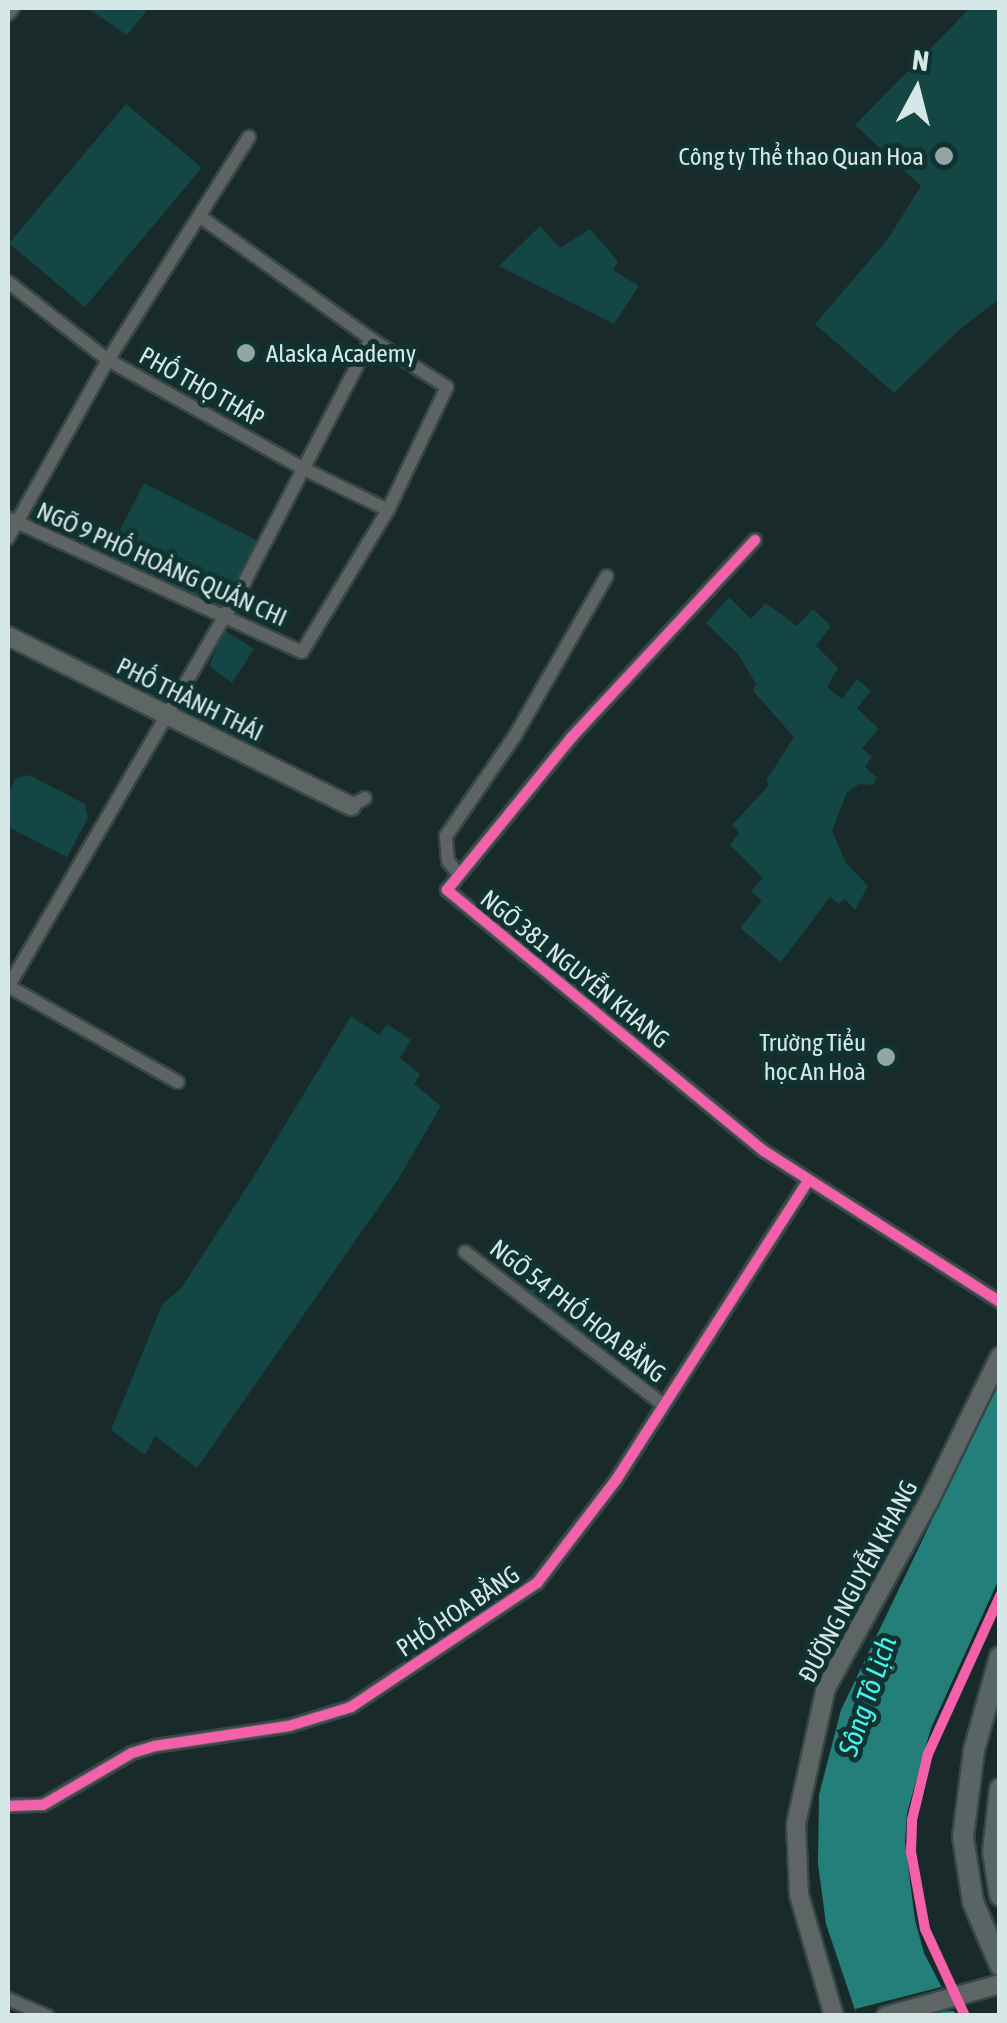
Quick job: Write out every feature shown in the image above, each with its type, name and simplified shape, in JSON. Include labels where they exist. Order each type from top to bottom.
[{"type":"main road","name":"PHỐ THÀNH THÁI","points":[[8,636],[164,715],[358,802]]},
{"type":"main road","name":"ĐƯỜNG NGUYỄN KHANG","points":[[834,2016],[800,1895],[796,1824],[826,1688],[929,1502],[1000,1356]]},
{"type":"main road","points":[[1000,1658],[974,1750],[963,1837],[973,1902],[1000,1965]]},
{"type":"main road","points":[[1000,1789],[993,1852],[1000,1895]]},
{"type":"main road","points":[[886,2016],[1000,1984]]},
{"type":"street","points":[[8,14],[13,8]]},
{"type":"street","points":[[8,538],[12,520],[108,360],[249,138]]},
{"type":"street","points":[[199,216],[372,340],[448,387],[388,510]]},
{"type":"street","name":"PHỐ THỌ THÁP","points":[[8,282],[108,360],[304,469],[388,510]]},
{"type":"street","points":[[178,1082],[8,986],[222,616],[372,340]]},
{"type":"street","name":"NGÕ 9 PHỐ HOÀNG QUÁN CHI","points":[[12,520],[302,652],[388,510]]},
{"type":"street","name":"NGÕ 381 NGUYỄN KHANG","points":[[755,540],[571,738],[447,890],[807,1182],[1000,1302]]},
{"type":"street","points":[[459,875],[448,862],[446,836],[508,748],[607,576]]},
{"type":"street","name":"PHỐ HOA BẰNG","points":[[8,1806],[42,1805],[132,1753],[155,1746],[289,1726],[350,1707],[537,1583],[605,1497],[807,1182]]},
{"type":"street","name":"NGÕ 54 PHỐ HOA BẰNG","points":[[465,1252],[664,1405]]},
{"type":"street","points":[[8,1998],[47,2016]]},
{"type":"shaded area","points":[[87,8],[149,8],[127,35]]},
{"type":"shaded area","name":"Công ty Thể thao Quan Hoa","points":[[970,8],[999,8],[999,299],[960,329],[894,393],[815,324],[887,240],[921,186],[855,125]]},
{"type":"shaded area","points":[[126,104],[202,168],[85,307],[9,243]]},
{"type":"shaded area","points":[[540,226],[560,248],[590,229],[618,261],[613,270],[639,286],[614,324],[499,266]]},
{"type":"shaded area","points":[[144,483],[265,545],[225,624],[104,562]]},
{"type":"shaded area","points":[[729,597],[751,619],[766,603],[797,626],[813,609],[831,626],[816,646],[838,668],[827,687],[842,699],[857,679],[871,691],[857,708],[879,729],[862,748],[872,757],[865,767],[877,778],[873,785],[859,784],[847,792],[832,831],[846,863],[868,886],[855,910],[845,899],[839,904],[830,897],[781,962],[740,928],[762,901],[751,891],[763,878],[730,845],[739,833],[732,825],[769,785],[766,781],[794,737],[753,691],[756,684],[738,654],[706,623]]},
{"type":"shaded area","points":[[224,630],[254,649],[232,683],[209,666]]},
{"type":"shaded area","points":[[29,775],[85,804],[88,818],[67,857],[8,827],[8,793],[16,778]]},
{"type":"shaded area","points":[[351,1016],[379,1035],[387,1024],[411,1040],[400,1058],[420,1074],[414,1084],[441,1106],[399,1178],[197,1468],[155,1436],[145,1455],[111,1430],[162,1305],[182,1287]]},
{"type":"shaded area","points":[[531,1283],[567,1309],[557,1322],[522,1296]]},
{"type":"shaded area","points":[[575,1316],[611,1342],[601,1355],[566,1329]]},
{"type":"shaded area","points":[[622,1350],[660,1384],[654,1393],[613,1362]]},
{"type":"water","name":"Sông Tô Lịch","points":[[999,1380],[999,1579],[931,1728],[907,1813],[905,1842],[915,1920],[924,1953],[956,2015],[857,2016],[826,1924],[818,1864],[819,1795],[841,1710]]},
{"type":"pier","points":[[941,1987],[954,2011],[857,2015],[855,2009]]},
{"type":"cycle path","points":[[755,540],[571,738],[447,890],[764,1151],[1000,1302]]},
{"type":"cycle path","points":[[8,1806],[43,1805],[132,1753],[155,1746],[289,1726],[351,1707],[537,1583],[616,1480],[807,1182]]},
{"type":"cycle path","points":[[965,2016],[925,1929],[911,1852],[912,1820],[928,1754],[1000,1596]]},
{"type":"place","name":"Công ty Thể thao Quan Hoa","points":[[944,156]]},
{"type":"place","name":"Alaska Academy","points":[[246,353]]},
{"type":"place","name":"Trường Tiểu học An Hoà","points":[[886,1057]]}]
